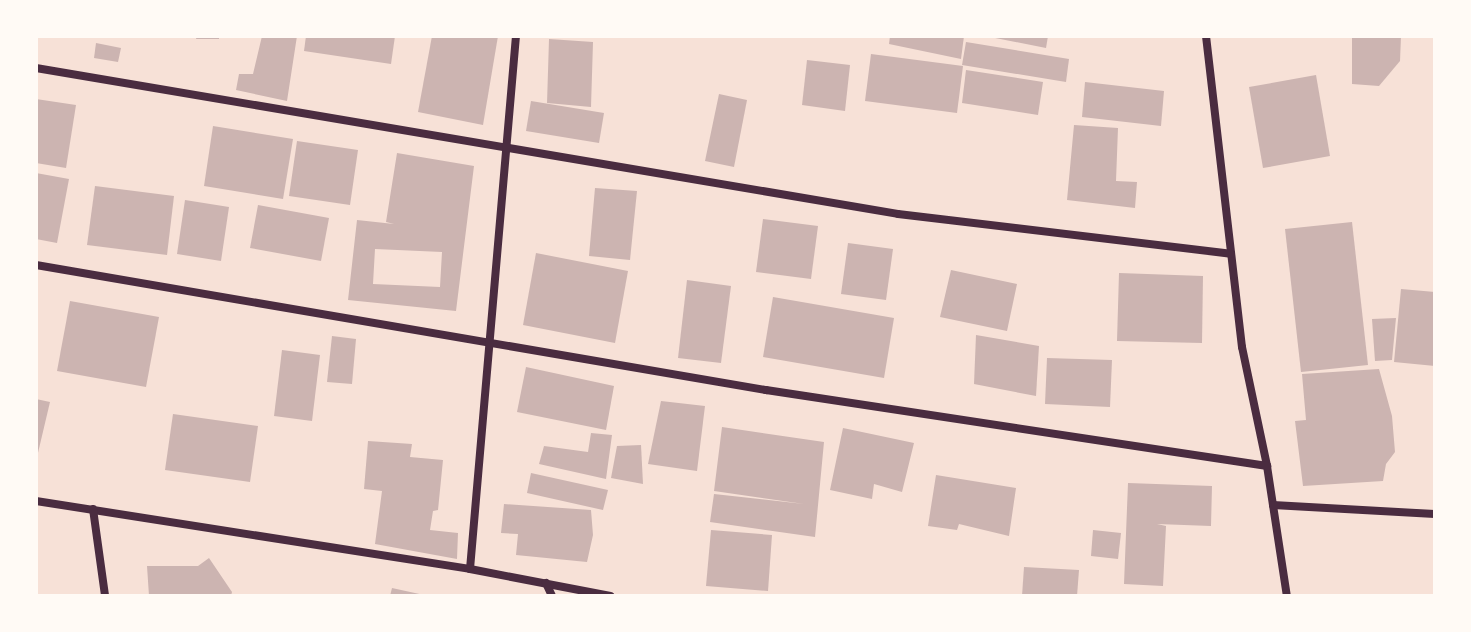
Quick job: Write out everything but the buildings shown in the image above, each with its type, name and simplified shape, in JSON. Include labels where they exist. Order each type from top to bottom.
[{"type":"street","points":[[470,569],[509,149],[516,36]]},
{"type":"street","points":[[1206,36],[1242,347],[1267,466],[1287,596]]},
{"type":"street","points":[[36,68],[898,214],[1231,254]]},
{"type":"street","points":[[36,265],[490,340],[766,390],[1267,466]]},
{"type":"street","points":[[36,501],[470,569],[610,596]]},
{"type":"street","points":[[1273,505],[1435,514]]},
{"type":"street","points":[[93,509],[105,596]]},
{"type":"street","points":[[546,583],[552,596]]}]
